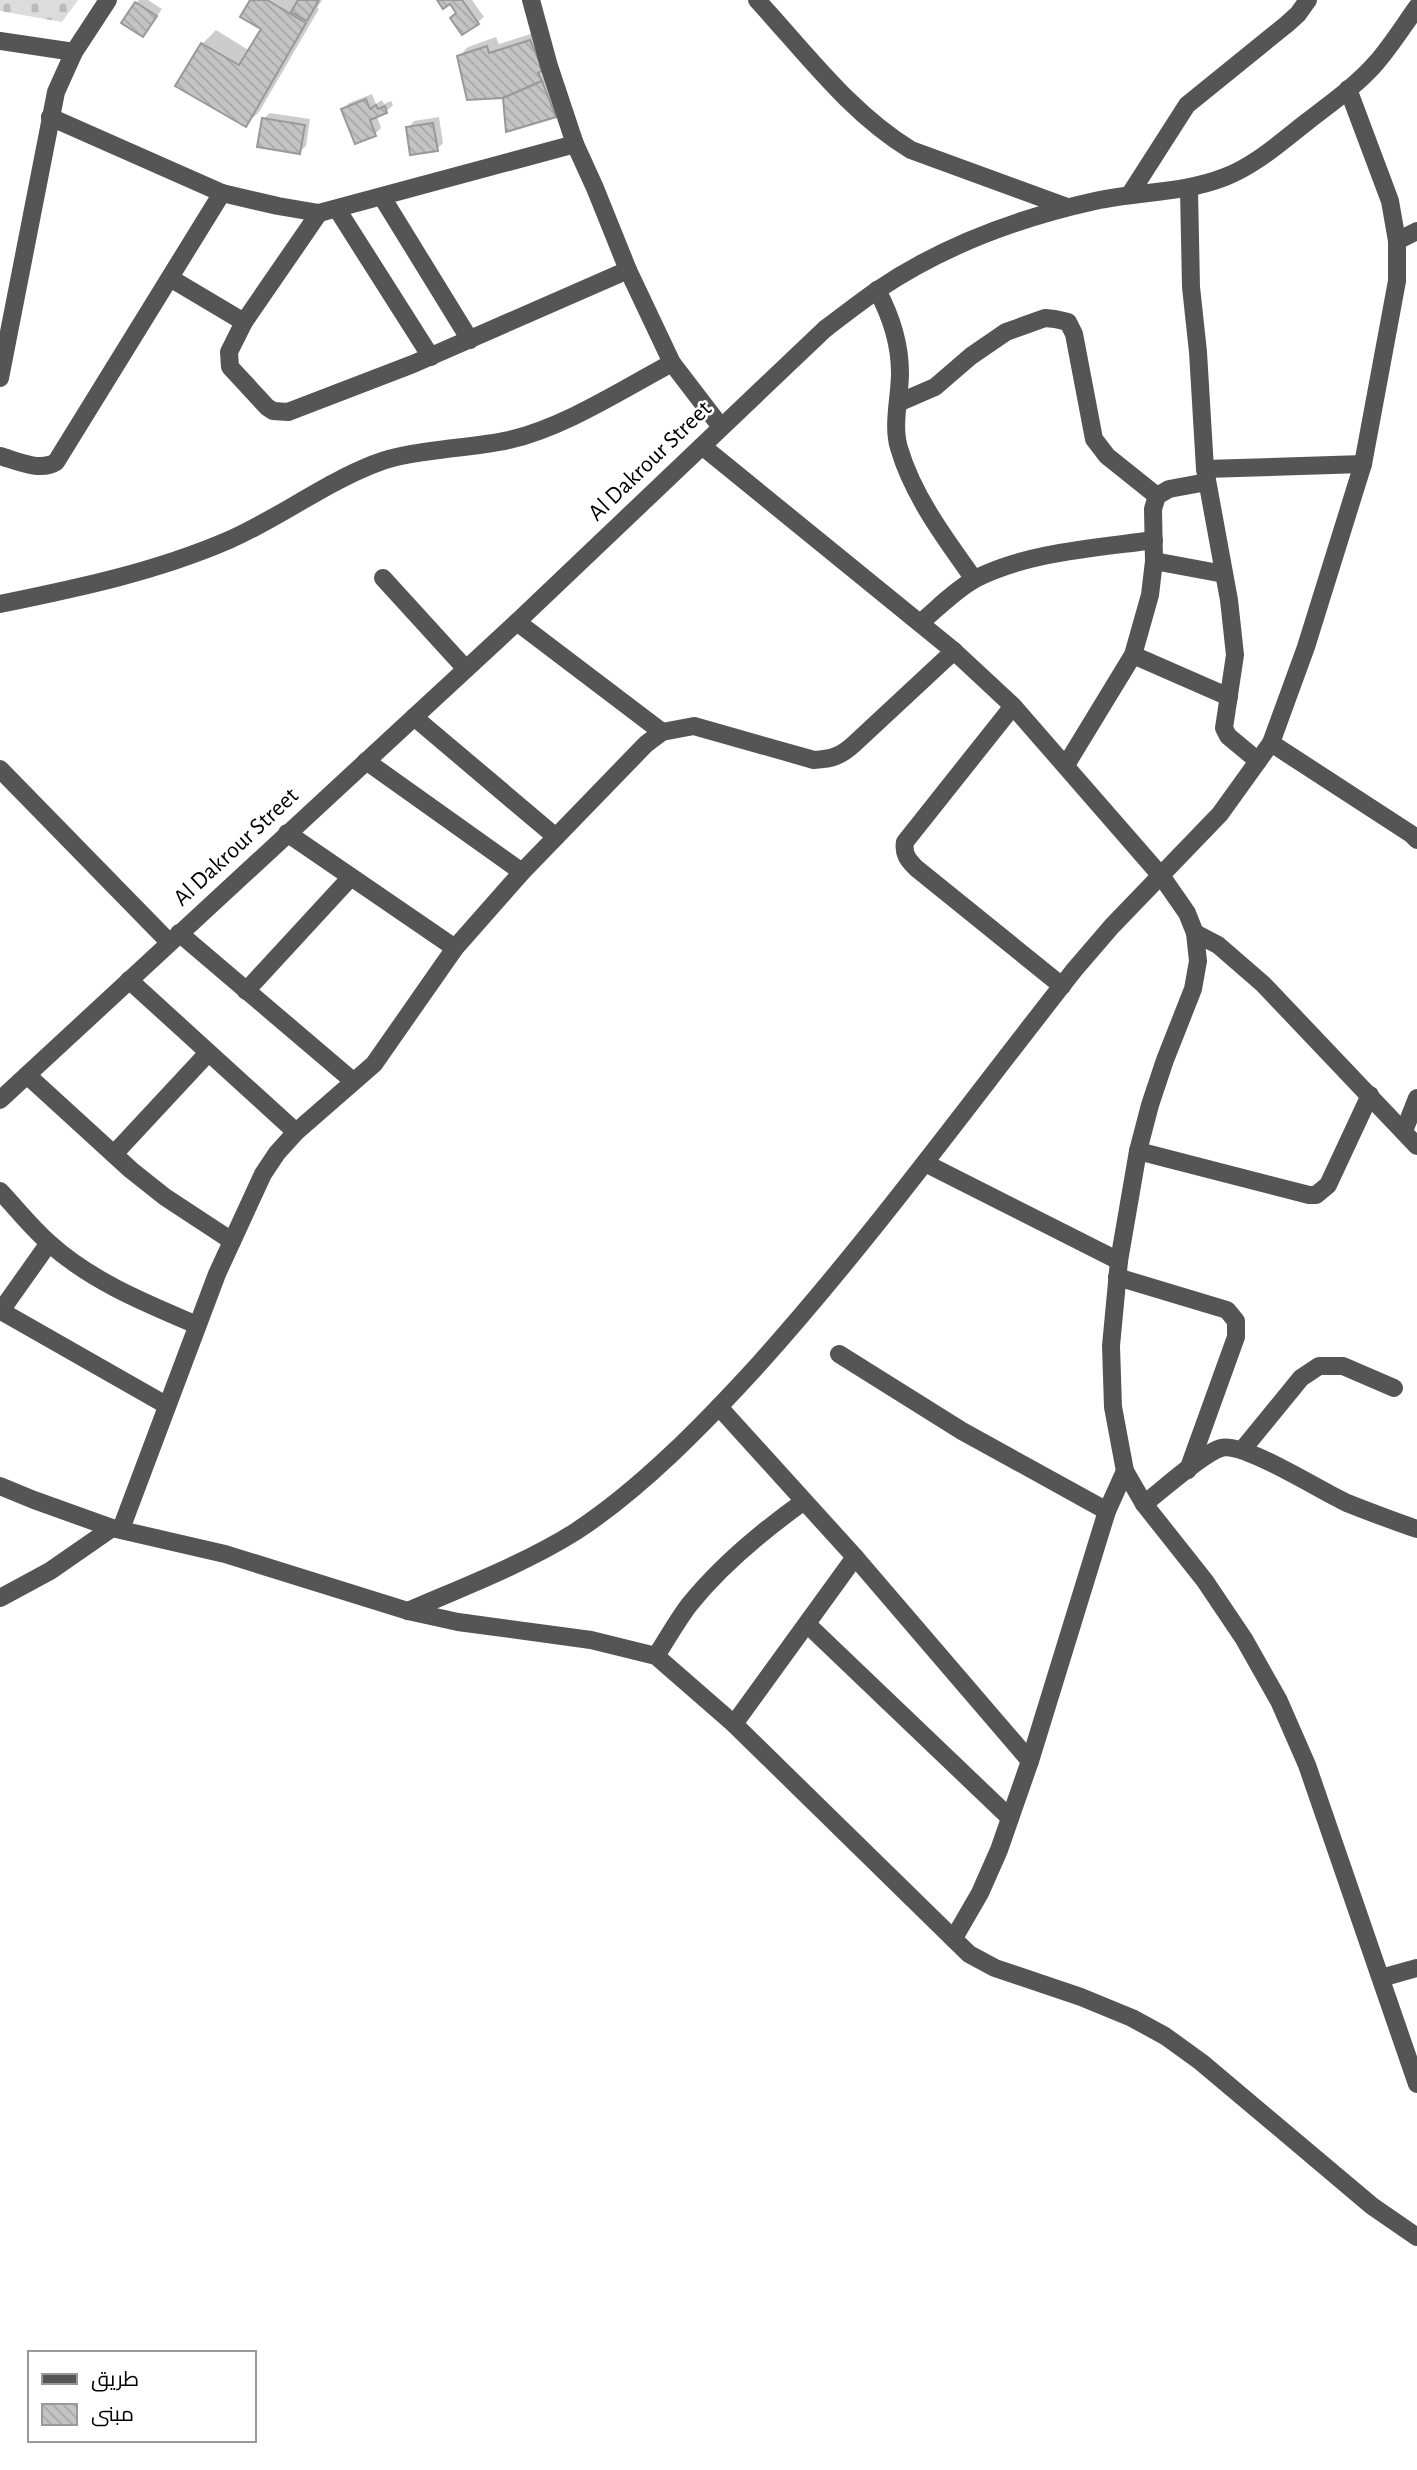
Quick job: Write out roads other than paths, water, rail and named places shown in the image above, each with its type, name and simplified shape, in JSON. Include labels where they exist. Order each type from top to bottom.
[{"type":"street","points":[[0,379],[56,92],[74,52],[108,0]]},
{"type":"street","points":[[531,0],[575,144],[628,270],[671,363],[721,427]]},
{"type":"street","points":[[757,0],[841,91],[888,136],[911,150],[1066,207]]},
{"type":"street","points":[[1130,194],[1187,105],[1287,24],[1308,0]]},
{"type":"street","name":"Al Dakrour Street","points":[[0,1100],[466,669],[825,329],[877,290],[921,264],[1015,222],[1066,207],[1130,194],[1189,189],[1227,176],[1262,156],[1348,89],[1376,63],[1417,7]]},
{"type":"street","points":[[0,41],[74,52]]},
{"type":"street","points":[[408,1611],[496,1573],[573,1533],[610,1508],[719,1407],[807,1310],[1112,926],[1220,814],[1271,743],[1306,647],[1363,464],[1395,293],[1397,241],[1386,189],[1348,89]]},
{"type":"street","points":[[50,117],[222,192],[278,206],[328,211],[575,144]]},
{"type":"street","points":[[1189,189],[1191,287],[1206,475],[1232,622],[1235,655],[1224,723],[1225,731],[1258,761]]},
{"type":"street","points":[[0,456],[38,466],[49,467],[56,462],[222,192]]},
{"type":"street","points":[[382,197],[470,340]]},
{"type":"street","points":[[328,211],[244,322],[229,352],[230,367],[267,407],[280,412],[300,408],[431,357],[628,270]]},
{"type":"street","points":[[328,211],[431,357]]},
{"type":"street","points":[[1397,241],[1417,231]]},
{"type":"street","points":[[170,278],[244,322]]},
{"type":"street","points":[[877,290],[896,336],[900,373],[899,447],[912,479],[943,534],[974,579]]},
{"type":"street","points":[[898,403],[934,387],[1006,331],[1045,318],[1068,322],[1074,334],[1094,439],[1116,464],[1157,496]]},
{"type":"street","points":[[0,604],[115,580],[184,559],[232,539],[341,478],[377,463],[510,440],[542,430],[671,363]]},
{"type":"street","points":[[702,446],[954,651],[1013,706],[1162,877],[1187,913],[1195,933],[1198,961],[1193,989],[1165,1060],[1138,1150],[1118,1269],[1111,1346],[1113,1407],[1125,1471],[1144,1504],[1205,1581],[1244,1639],[1279,1701],[1307,1765],[1417,2084]]},
{"type":"street","points":[[1066,765],[1133,655],[1150,595],[1154,561],[1153,509],[1157,496],[1206,475],[1363,464]]},
{"type":"street","points":[[920,623],[974,579],[994,571],[1048,555],[1154,540]]},
{"type":"street","points":[[1154,561],[1223,574]]},
{"type":"street","points":[[383,578],[466,669]]},
{"type":"street","points":[[516,622],[662,732]]},
{"type":"street","points":[[0,1598],[50,1571],[116,1528],[232,1241],[262,1174],[276,1153],[374,1064],[455,948],[522,872],[646,744],[662,732],[694,726],[814,760],[831,760],[844,753],[954,651]]},
{"type":"street","points":[[1133,655],[1229,697]]},
{"type":"street","points":[[1013,706],[905,842],[904,850],[907,859],[916,868],[1062,986]]},
{"type":"street","points":[[414,716],[556,837]]},
{"type":"street","points":[[1271,743],[1411,834],[1417,841]]},
{"type":"street","points":[[366,761],[522,872]]},
{"type":"street","points":[[0,769],[174,938],[246,991],[353,1081]]},
{"type":"street","points":[[287,833],[455,948]]},
{"type":"street","points":[[246,991],[351,877]]},
{"type":"street","points":[[1195,933],[1218,945],[1240,962],[1417,1146]]},
{"type":"street","points":[[129,980],[296,1132]]},
{"type":"street","points":[[114,1154],[208,1053]]},
{"type":"street","points":[[27,1075],[165,1197],[232,1241]]},
{"type":"street","points":[[1138,1150],[1316,1195],[1328,1185],[1370,1095]]},
{"type":"street","points":[[1404,1131],[1417,1098]]},
{"type":"street","points":[[925,1163],[1118,1269],[1227,1310],[1236,1321],[1236,1337],[1188,1471]]},
{"type":"street","points":[[0,1191],[49,1243],[87,1271],[145,1303],[197,1325]]},
{"type":"street","points":[[49,1243],[3,1301],[166,1405]]},
{"type":"street","points":[[839,1354],[962,1431],[1107,1511]]},
{"type":"street","points":[[1243,1450],[1301,1377],[1319,1366],[1343,1366],[1394,1388]]},
{"type":"street","points":[[719,1407],[855,1557],[1030,1761]]},
{"type":"street","points":[[1144,1504],[1222,1447],[1243,1450],[1345,1502],[1417,1529]]},
{"type":"street","points":[[954,1938],[985,1882],[999,1850],[1030,1761],[1107,1511],[1125,1471]]},
{"type":"street","points":[[0,1486],[116,1528],[225,1555],[408,1611],[458,1622],[620,1646],[656,1656],[734,1724],[969,1954],[995,1968],[1081,1997],[1132,2018],[1165,2036],[1201,2062],[1372,2206],[1417,2237]]},
{"type":"street","points":[[656,1656],[688,1606],[732,1558],[803,1502]]},
{"type":"street","points":[[734,1724],[855,1557]]},
{"type":"street","points":[[807,1624],[1010,1818]]},
{"type":"street","points":[[1381,1978],[1417,1968]]}]
